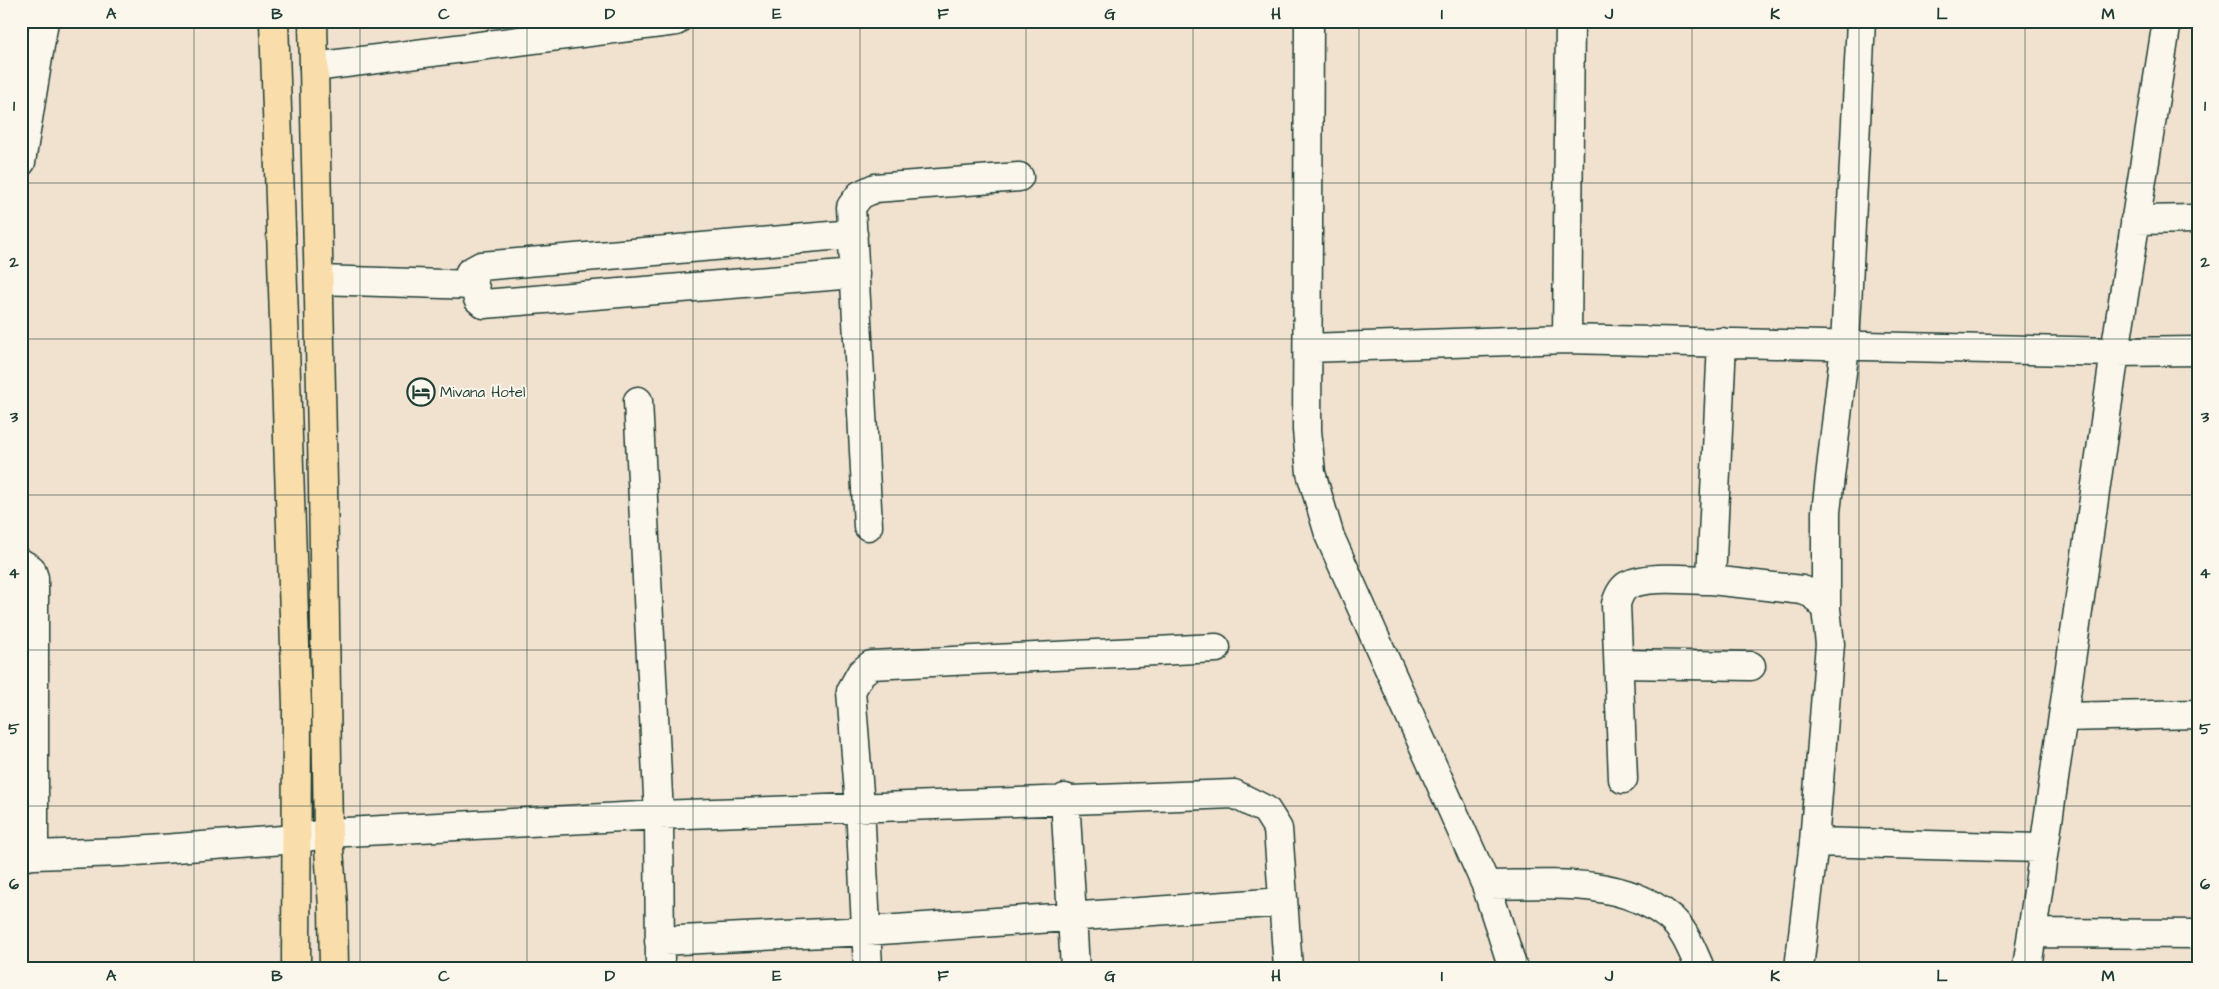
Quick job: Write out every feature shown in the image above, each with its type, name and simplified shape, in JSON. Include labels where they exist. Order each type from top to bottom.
[{"type":"main road","points":[[274,21],[297,695],[296,968]]},
{"type":"main road","points":[[313,21],[328,833],[333,907],[334,968]]},
{"type":"street","points":[[21,162],[44,21]]},
{"type":"street","points":[[314,67],[676,21]]},
{"type":"street","points":[[1309,21],[1307,430],[1311,473],[1330,537],[1486,885],[1513,968]]},
{"type":"street","points":[[1567,339],[1570,21]]},
{"type":"street","points":[[1799,968],[1814,842],[1830,644],[1826,609],[1826,512],[1845,346],[1860,21]]},
{"type":"street","points":[[2027,968],[2115,352],[2167,21]]},
{"type":"street","points":[[868,526],[851,207],[860,195],[875,188],[1019,177]]},
{"type":"street","points":[[2135,220],[2198,219]]},
{"type":"street","points":[[853,234],[480,266],[470,272],[478,299],[484,304],[855,274]]},
{"type":"street","points":[[319,280],[474,285]]},
{"type":"street","points":[[1308,348],[1567,339],[2115,352],[2198,351]]},
{"type":"street","points":[[1711,580],[1722,342]]},
{"type":"street","points":[[638,401],[659,815],[660,968]]},
{"type":"street","points":[[21,563],[31,569],[34,578],[28,856],[122,852],[296,839],[328,833],[659,815],[1065,798],[1234,794],[1246,798],[1266,810],[1278,829],[1288,968]]},
{"type":"street","points":[[1623,779],[1616,604],[1619,593],[1628,585],[1648,580],[1711,580],[1802,590],[1812,594],[1826,609]]},
{"type":"street","points":[[868,968],[860,806],[851,691],[861,673],[871,665],[1216,648]]},
{"type":"street","points":[[1619,664],[1751,666]]},
{"type":"street","points":[[2063,717],[2198,714]]},
{"type":"street","points":[[1065,798],[1075,968]]},
{"type":"street","points":[[1814,842],[2044,848]]},
{"type":"street","points":[[1486,885],[1587,887],[1605,889],[1641,898],[1670,916],[1687,938],[1700,968]]},
{"type":"street","points":[[660,941],[867,931],[1283,902]]},
{"type":"street","points":[[2032,932],[2198,934]]},
{"type":"place","name":"Mivana Hotel","points":[[421,392]]}]
